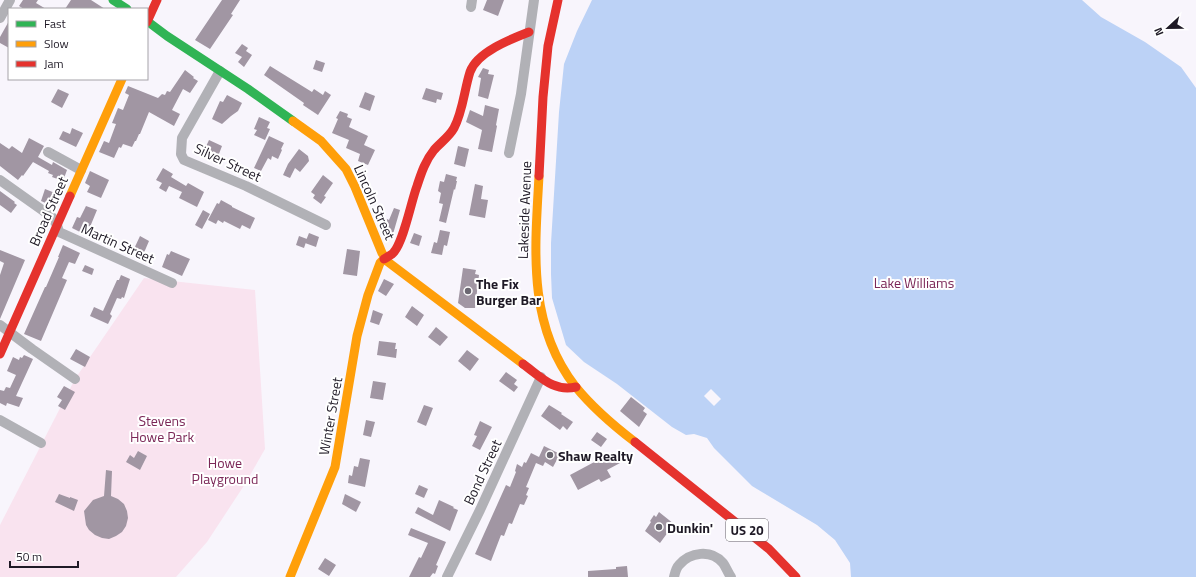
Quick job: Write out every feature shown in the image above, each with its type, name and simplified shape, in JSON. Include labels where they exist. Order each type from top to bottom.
[{"type":"main road","points":[[113,0],[125,8]]},
{"type":"main road","points":[[148,20],[157,0]]},
{"type":"main road","name":"Lakeside Avenue","points":[[558,0],[548,46],[543,97],[535,245],[539,306],[546,332],[564,370],[576,387],[613,425],[769,548],[796,577]]},
{"type":"main road","name":"Lincoln Street","points":[[148,23],[315,136],[346,169],[382,253],[388,262],[558,389],[576,387]]},
{"type":"main road","name":"Winter Street","points":[[290,577],[327,489],[335,466],[357,336],[368,295],[380,263],[394,252],[399,243],[428,158],[450,134],[456,123],[472,68],[479,60],[504,42],[529,32]]},
{"type":"main road","name":"Broad Street","points":[[0,354],[122,80]]},
{"type":"street","points":[[0,18],[10,0]]},
{"type":"street","name":"Lakeside Avenue","points":[[509,153],[521,94],[534,0]]},
{"type":"street","name":"Silver Street","points":[[220,71],[182,138],[181,154],[184,160],[246,186],[326,225]]},
{"type":"street","points":[[48,152],[81,170]]},
{"type":"street","name":"Martin Street","points":[[0,180],[52,217],[59,232],[172,283]]},
{"type":"street","points":[[0,325],[9,333],[75,379]]},
{"type":"street","name":"Bond Street","points":[[447,577],[480,510],[541,377]]},
{"type":"street","points":[[0,420],[40,443]]},
{"type":"street","points":[[674,577],[678,566],[687,557],[701,553],[713,556],[722,562],[731,577]]},
{"type":"green space","name":"Stevens Howe Park","points":[[144,278],[255,290],[265,449],[245,484],[207,542],[176,577],[0,577],[0,525],[75,379]]},
{"type":"water","name":"Lake Williams","points":[[592,0],[1082,0],[1101,17],[1145,42],[1181,67],[1196,88],[1196,577],[851,577],[850,563],[835,540],[817,525],[752,486],[714,448],[707,438],[694,434],[686,435],[672,427],[617,384],[584,362],[566,345],[552,298],[551,274],[551,243],[559,112],[564,64],[577,31]]},
{"type":"pier","points":[[711,389],[721,399],[714,406],[704,396]]},
{"type":"building","points":[[23,0],[38,0],[36,3],[44,8],[22,8],[19,6]]},
{"type":"building","points":[[71,0],[91,0],[103,8],[66,8]]},
{"type":"building","points":[[222,0],[240,0],[231,14],[233,15],[210,49],[195,40]]},
{"type":"building","points":[[487,0],[504,0],[498,16],[483,10]]},
{"type":"building","points":[[8,23],[8,47],[0,43],[0,37]]},
{"type":"building","points":[[242,44],[248,48],[246,51],[252,55],[244,67],[238,62],[242,57],[235,53]]},
{"type":"building","points":[[316,60],[325,63],[322,72],[313,69]]},
{"type":"building","points":[[270,66],[312,92],[314,89],[323,95],[325,91],[331,95],[318,115],[303,105],[304,103],[264,75]]},
{"type":"building","points":[[483,68],[489,70],[488,74],[494,75],[488,99],[478,96],[481,78],[478,77]]},
{"type":"building","points":[[185,70],[198,81],[190,93],[183,89],[172,110],[180,114],[174,126],[149,112],[140,134],[132,147],[123,144],[121,148],[119,147],[114,158],[99,152],[104,141],[109,143],[116,124],[112,123],[118,108],[123,110],[129,95],[125,93],[128,86],[158,98],[162,94],[165,95],[167,91],[170,92]]},
{"type":"building","points":[[426,88],[443,93],[441,100],[437,99],[436,103],[422,99]]},
{"type":"building","points":[[58,89],[69,94],[62,108],[51,102]]},
{"type":"building","points":[[365,92],[375,96],[370,111],[359,107]]},
{"type":"building","points":[[227,95],[242,103],[238,111],[222,124],[212,119],[220,101],[223,102]]},
{"type":"building","points":[[485,105],[499,109],[492,152],[478,149],[482,130],[466,122],[470,110],[483,116]]},
{"type":"building","points":[[340,111],[348,114],[347,117],[352,119],[349,127],[368,136],[364,145],[375,150],[368,165],[358,161],[360,154],[346,148],[349,140],[332,133],[338,119],[336,118]]},
{"type":"building","points":[[259,117],[270,122],[267,128],[270,129],[265,140],[254,135],[257,130],[254,129]]},
{"type":"building","points":[[72,128],[83,133],[76,147],[59,139],[63,131],[70,134]]},
{"type":"building","points":[[269,136],[284,143],[278,159],[272,156],[271,160],[268,158],[261,171],[254,168]]},
{"type":"building","points":[[29,138],[44,146],[38,157],[52,165],[53,162],[67,170],[63,181],[52,177],[53,175],[48,173],[49,171],[33,162],[23,176],[22,175],[18,180],[0,166],[0,143],[9,149],[12,146],[22,153]]},
{"type":"building","points":[[209,140],[222,146],[217,159],[203,153]]},
{"type":"building","points":[[458,146],[469,149],[465,167],[454,164]]},
{"type":"building","points":[[299,149],[308,156],[309,161],[300,172],[295,168],[290,178],[283,175],[288,164]]},
{"type":"building","points":[[163,168],[173,174],[171,177],[186,186],[188,183],[204,192],[197,207],[179,198],[182,192],[169,186],[166,192],[159,188],[162,183],[156,180]]},
{"type":"building","points":[[90,171],[109,180],[101,198],[87,192],[90,186],[85,183]]},
{"type":"building","points":[[446,174],[457,177],[457,181],[446,223],[439,221],[443,204],[439,203],[441,193],[438,191],[440,181],[444,182]]},
{"type":"building","points":[[323,175],[333,183],[324,196],[326,197],[321,204],[313,198],[315,195],[311,192]]},
{"type":"building","points":[[475,184],[483,186],[481,199],[488,200],[485,218],[469,215]]},
{"type":"building","points":[[45,189],[55,193],[50,205],[41,201]]},
{"type":"building","points":[[0,191],[17,205],[11,213],[0,205]]},
{"type":"building","points":[[221,200],[255,218],[250,229],[242,225],[240,229],[224,221],[223,223],[218,220],[216,224],[208,220],[217,203],[219,204]]},
{"type":"building","points":[[86,206],[97,210],[90,227],[86,225],[82,233],[72,228],[77,217],[80,218]]},
{"type":"building","points":[[394,208],[400,210],[393,234],[383,229]]},
{"type":"building","points":[[203,210],[210,214],[202,229],[195,225]]},
{"type":"building","points":[[440,230],[450,232],[447,246],[444,245],[442,255],[431,253],[434,242],[437,243]]},
{"type":"building","points":[[309,233],[319,237],[316,247],[305,243]]},
{"type":"building","points":[[414,233],[422,236],[419,246],[410,243]]},
{"type":"building","points":[[140,236],[149,241],[143,255],[133,251]]},
{"type":"building","points":[[299,236],[307,239],[304,248],[296,245]]},
{"type":"building","points":[[63,245],[80,253],[75,264],[69,262],[62,278],[67,280],[41,341],[24,334],[46,287]]},
{"type":"building","points":[[347,249],[360,251],[357,276],[343,274]]},
{"type":"building","points":[[0,250],[25,260],[0,319],[0,275],[4,263],[0,261]]},
{"type":"building","points":[[171,251],[190,259],[182,276],[162,267],[167,254],[169,255]]},
{"type":"building","points":[[85,265],[94,269],[92,275],[82,271]]},
{"type":"building","name":"The Fix Burger Bar","points":[[463,268],[476,270],[475,274],[479,275],[475,308],[465,308],[458,303]]},
{"type":"building","points":[[121,275],[130,279],[124,298],[117,298],[110,314],[112,316],[108,324],[90,316],[94,307],[103,311],[117,280],[119,280]]},
{"type":"building","points":[[384,279],[394,284],[386,296],[378,291]]},
{"type":"building","points":[[412,306],[424,315],[417,326],[405,317]]},
{"type":"building","points":[[373,310],[383,314],[379,325],[370,322]]},
{"type":"building","points":[[436,327],[448,337],[440,346],[428,337]]},
{"type":"building","points":[[379,341],[396,343],[396,358],[377,355]]},
{"type":"building","points":[[76,349],[90,357],[85,367],[70,359]]},
{"type":"building","points":[[467,350],[479,359],[470,371],[458,361]]},
{"type":"building","points":[[24,355],[33,359],[16,396],[23,398],[19,407],[7,403],[6,406],[0,403],[0,390],[4,391],[6,387],[10,388],[16,375],[7,371],[13,357],[19,360],[20,357],[22,358]]},
{"type":"building","points":[[506,372],[517,380],[514,384],[518,387],[514,392],[499,381]]},
{"type":"building","points":[[373,381],[386,383],[383,400],[370,398]]},
{"type":"building","points":[[64,386],[75,392],[65,410],[58,406],[62,400],[57,397]]},
{"type":"building","points":[[631,397],[645,408],[643,411],[647,414],[639,427],[620,411]]},
{"type":"building","points":[[424,405],[433,408],[426,426],[417,422]]},
{"type":"building","points":[[549,405],[573,422],[567,430],[563,426],[560,430],[541,416]]},
{"type":"building","points":[[366,420],[375,422],[371,437],[363,435]]},
{"type":"building","points":[[480,421],[492,427],[480,450],[472,446],[477,436],[474,435]]},
{"type":"building","points":[[597,432],[607,439],[601,447],[591,440]]},
{"type":"building","points":[[544,446],[560,454],[553,467],[545,462],[543,466],[536,463],[526,487],[529,488],[526,495],[528,496],[524,505],[520,504],[512,524],[509,523],[504,536],[501,535],[491,561],[475,554],[506,485],[510,487],[516,472],[517,464],[522,467],[524,462],[526,463],[531,453],[539,457]]},
{"type":"building","points":[[138,451],[147,456],[140,470],[126,462],[130,455],[134,458]]},
{"type":"building","points":[[613,452],[620,463],[607,470],[611,477],[601,482],[599,479],[578,490],[570,475]]},
{"type":"building","points":[[360,458],[370,460],[365,487],[348,483],[349,475],[352,476],[354,466],[358,467]]},
{"type":"building","points":[[106,470],[112,471],[111,496],[124,504],[128,518],[126,526],[122,532],[109,539],[95,535],[89,530],[86,525],[84,511],[93,500],[104,496]]},
{"type":"building","points":[[419,485],[428,489],[424,498],[415,494]]},
{"type":"building","points":[[59,494],[78,500],[74,511],[55,502]]},
{"type":"building","points":[[345,494],[361,502],[356,512],[342,504]]},
{"type":"building","points":[[439,500],[458,510],[450,531],[415,513],[418,507],[433,515]]},
{"type":"building","name":"Dunkin'","points":[[659,512],[674,524],[660,543],[645,531],[654,515],[656,517]]},
{"type":"building","points":[[411,528],[446,542],[436,565],[438,566],[435,574],[433,573],[430,577],[409,577],[419,557],[421,558],[428,543],[408,535]]},
{"type":"building","points":[[325,558],[336,565],[329,576],[318,569]]},
{"type":"building","points":[[627,566],[628,577],[588,577],[588,571],[616,569],[616,567]]},
{"type":"traffic: fast","points":[[113,0],[125,8]]},
{"type":"traffic: fast","points":[[148,22],[293,121]]},
{"type":"traffic: slow","points":[[70,196],[122,80]]},
{"type":"traffic: slow","points":[[293,121],[321,141],[346,169],[382,253],[388,262],[523,364]]},
{"type":"traffic: slow","points":[[539,176],[536,258],[541,312],[549,337],[560,362],[575,386],[604,416],[635,442]]},
{"type":"traffic: slow","points":[[290,577],[335,467],[357,336],[368,295],[380,263],[384,259]]},
{"type":"traffic: jam","points":[[148,20],[157,0]]},
{"type":"traffic: jam","points":[[539,176],[543,97],[548,46],[558,0]]},
{"type":"traffic: jam","points":[[384,259],[391,255],[398,246],[426,163],[434,150],[454,128],[461,108],[470,72],[474,65],[480,58],[495,47],[529,32]]},
{"type":"traffic: jam","points":[[0,354],[70,196]]},
{"type":"traffic: jam","points":[[523,364],[554,385],[568,388],[576,387]]},
{"type":"traffic: jam","points":[[635,442],[769,549],[796,577]]},
{"type":"place","name":"The Fix Burger Bar","points":[[468,291]]},
{"type":"place","name":"Shaw Realty","points":[[550,455]]},
{"type":"place","name":"Dunkin'","points":[[659,527]]},
{"type":"park label","name":"Howe Playground","points":[[225,470]]}]
